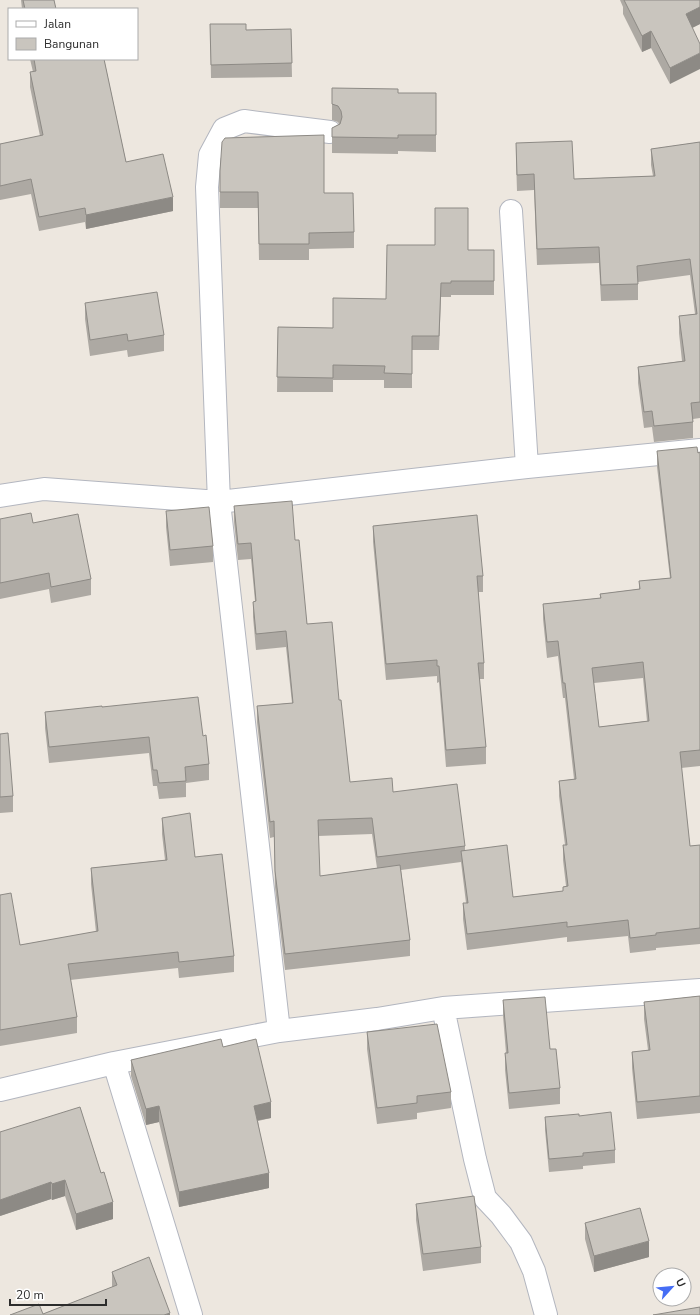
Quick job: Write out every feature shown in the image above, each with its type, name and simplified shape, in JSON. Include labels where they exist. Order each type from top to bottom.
[{"type":"street","points":[[279,1031],[219,502],[207,187],[210,155],[224,129],[244,121],[330,132]]},
{"type":"street","points":[[511,211],[527,467]]},
{"type":"street","points":[[0,496],[44,489],[219,502],[527,467],[700,450]]},
{"type":"street","points":[[0,1090],[114,1063],[279,1031],[377,1019],[443,1008],[700,990]]},
{"type":"street","points":[[443,1008],[485,1198],[501,1215],[522,1242],[534,1271],[546,1315]]},
{"type":"street","points":[[114,1063],[191,1315]]},
{"type":"building","points":[[23,0],[54,0],[56,8],[25,8]]},
{"type":"building","points":[[624,0],[700,0],[700,7],[686,14],[700,44],[700,53],[670,68],[651,31],[642,36]]},
{"type":"building","points":[[210,24],[246,24],[246,30],[291,29],[292,63],[211,65]]},
{"type":"building","points":[[34,60],[104,60],[126,162],[163,154],[173,197],[86,215],[85,208],[39,217],[31,179],[0,186],[0,144],[43,135],[30,72],[36,71]]},
{"type":"building","points":[[332,88],[398,89],[398,93],[436,93],[436,135],[398,135],[398,138],[332,137],[332,128],[340,124],[342,117],[338,106],[332,104]]},
{"type":"building","points":[[324,135],[324,193],[353,193],[354,232],[309,233],[309,244],[259,244],[258,192],[220,192],[222,142],[225,138]]},
{"type":"building","points":[[572,141],[574,179],[655,176],[651,149],[700,142],[700,402],[691,403],[693,422],[654,426],[652,411],[644,412],[638,367],[685,361],[679,316],[697,314],[690,259],[637,266],[638,284],[601,285],[599,247],[537,249],[534,174],[517,175],[516,143]]},
{"type":"building","points":[[435,208],[468,208],[468,250],[494,250],[494,281],[451,281],[451,283],[441,283],[439,336],[412,336],[412,374],[384,373],[385,366],[333,365],[333,378],[277,377],[278,327],[333,328],[333,298],[386,299],[387,245],[435,245]]},
{"type":"building","points":[[157,292],[164,335],[128,341],[127,334],[90,340],[85,303]]},
{"type":"building","points":[[697,447],[698,453],[700,452],[700,750],[680,752],[690,846],[700,845],[700,928],[656,933],[656,935],[630,938],[628,920],[567,927],[567,922],[467,934],[463,903],[468,903],[461,851],[507,845],[513,897],[563,891],[563,887],[568,886],[563,845],[567,845],[559,781],[576,779],[565,683],[563,683],[558,641],[547,642],[543,604],[601,598],[600,594],[640,589],[639,581],[671,578],[657,451]],"holes":[[[643,662],[649,721],[599,727],[592,668]]]},
{"type":"building","points":[[292,501],[295,540],[299,540],[307,624],[332,622],[339,700],[341,700],[350,782],[392,778],[393,792],[457,784],[465,846],[377,857],[372,818],[318,820],[320,876],[400,865],[410,940],[285,954],[275,871],[274,821],[270,822],[257,706],[293,703],[286,631],[256,634],[253,602],[256,601],[251,543],[238,544],[234,506]]},
{"type":"building","points":[[209,507],[213,546],[170,550],[166,511]]},
{"type":"building","points":[[31,513],[33,523],[78,514],[91,579],[51,587],[49,573],[0,583],[0,519]]},
{"type":"building","points":[[477,515],[483,576],[477,576],[484,663],[478,663],[486,747],[446,750],[439,666],[437,666],[437,660],[386,664],[373,526]]},
{"type":"building","points":[[198,697],[203,736],[206,735],[209,764],[185,767],[186,781],[159,783],[157,770],[153,770],[149,737],[49,747],[45,712]]},
{"type":"building","points":[[8,733],[13,796],[0,797],[0,734]]},
{"type":"building","points":[[190,813],[195,857],[222,854],[234,956],[179,962],[178,952],[68,964],[77,1017],[0,1030],[0,895],[11,893],[20,945],[98,931],[91,868],[167,860],[162,818]]},
{"type":"building","points":[[700,996],[700,1096],[637,1102],[632,1052],[650,1050],[644,1002]]},
{"type":"building","points":[[545,997],[550,1049],[556,1049],[560,1088],[509,1093],[505,1053],[508,1053],[503,1000]]},
{"type":"building","points":[[437,1024],[451,1092],[417,1096],[417,1103],[377,1108],[367,1032]]},
{"type":"building","points":[[221,1039],[223,1047],[256,1039],[271,1102],[254,1106],[269,1173],[179,1192],[159,1106],[146,1109],[131,1060]]},
{"type":"building","points":[[80,1107],[101,1173],[104,1172],[113,1202],[76,1214],[65,1180],[52,1184],[51,1182],[0,1200],[0,1132]]},
{"type":"building","points":[[611,1112],[615,1150],[583,1153],[583,1156],[549,1159],[545,1117],[579,1114],[579,1116]]},
{"type":"building","points":[[474,1196],[481,1247],[423,1254],[416,1204]]},
{"type":"building","points":[[640,1208],[649,1241],[594,1256],[585,1223]]},
{"type":"building","points":[[149,1257],[170,1313],[164,1315],[10,1315],[39,1304],[43,1314],[117,1285],[112,1272]]},
{"type":"building","points":[[700,1307],[700,1315],[653,1315]]}]
